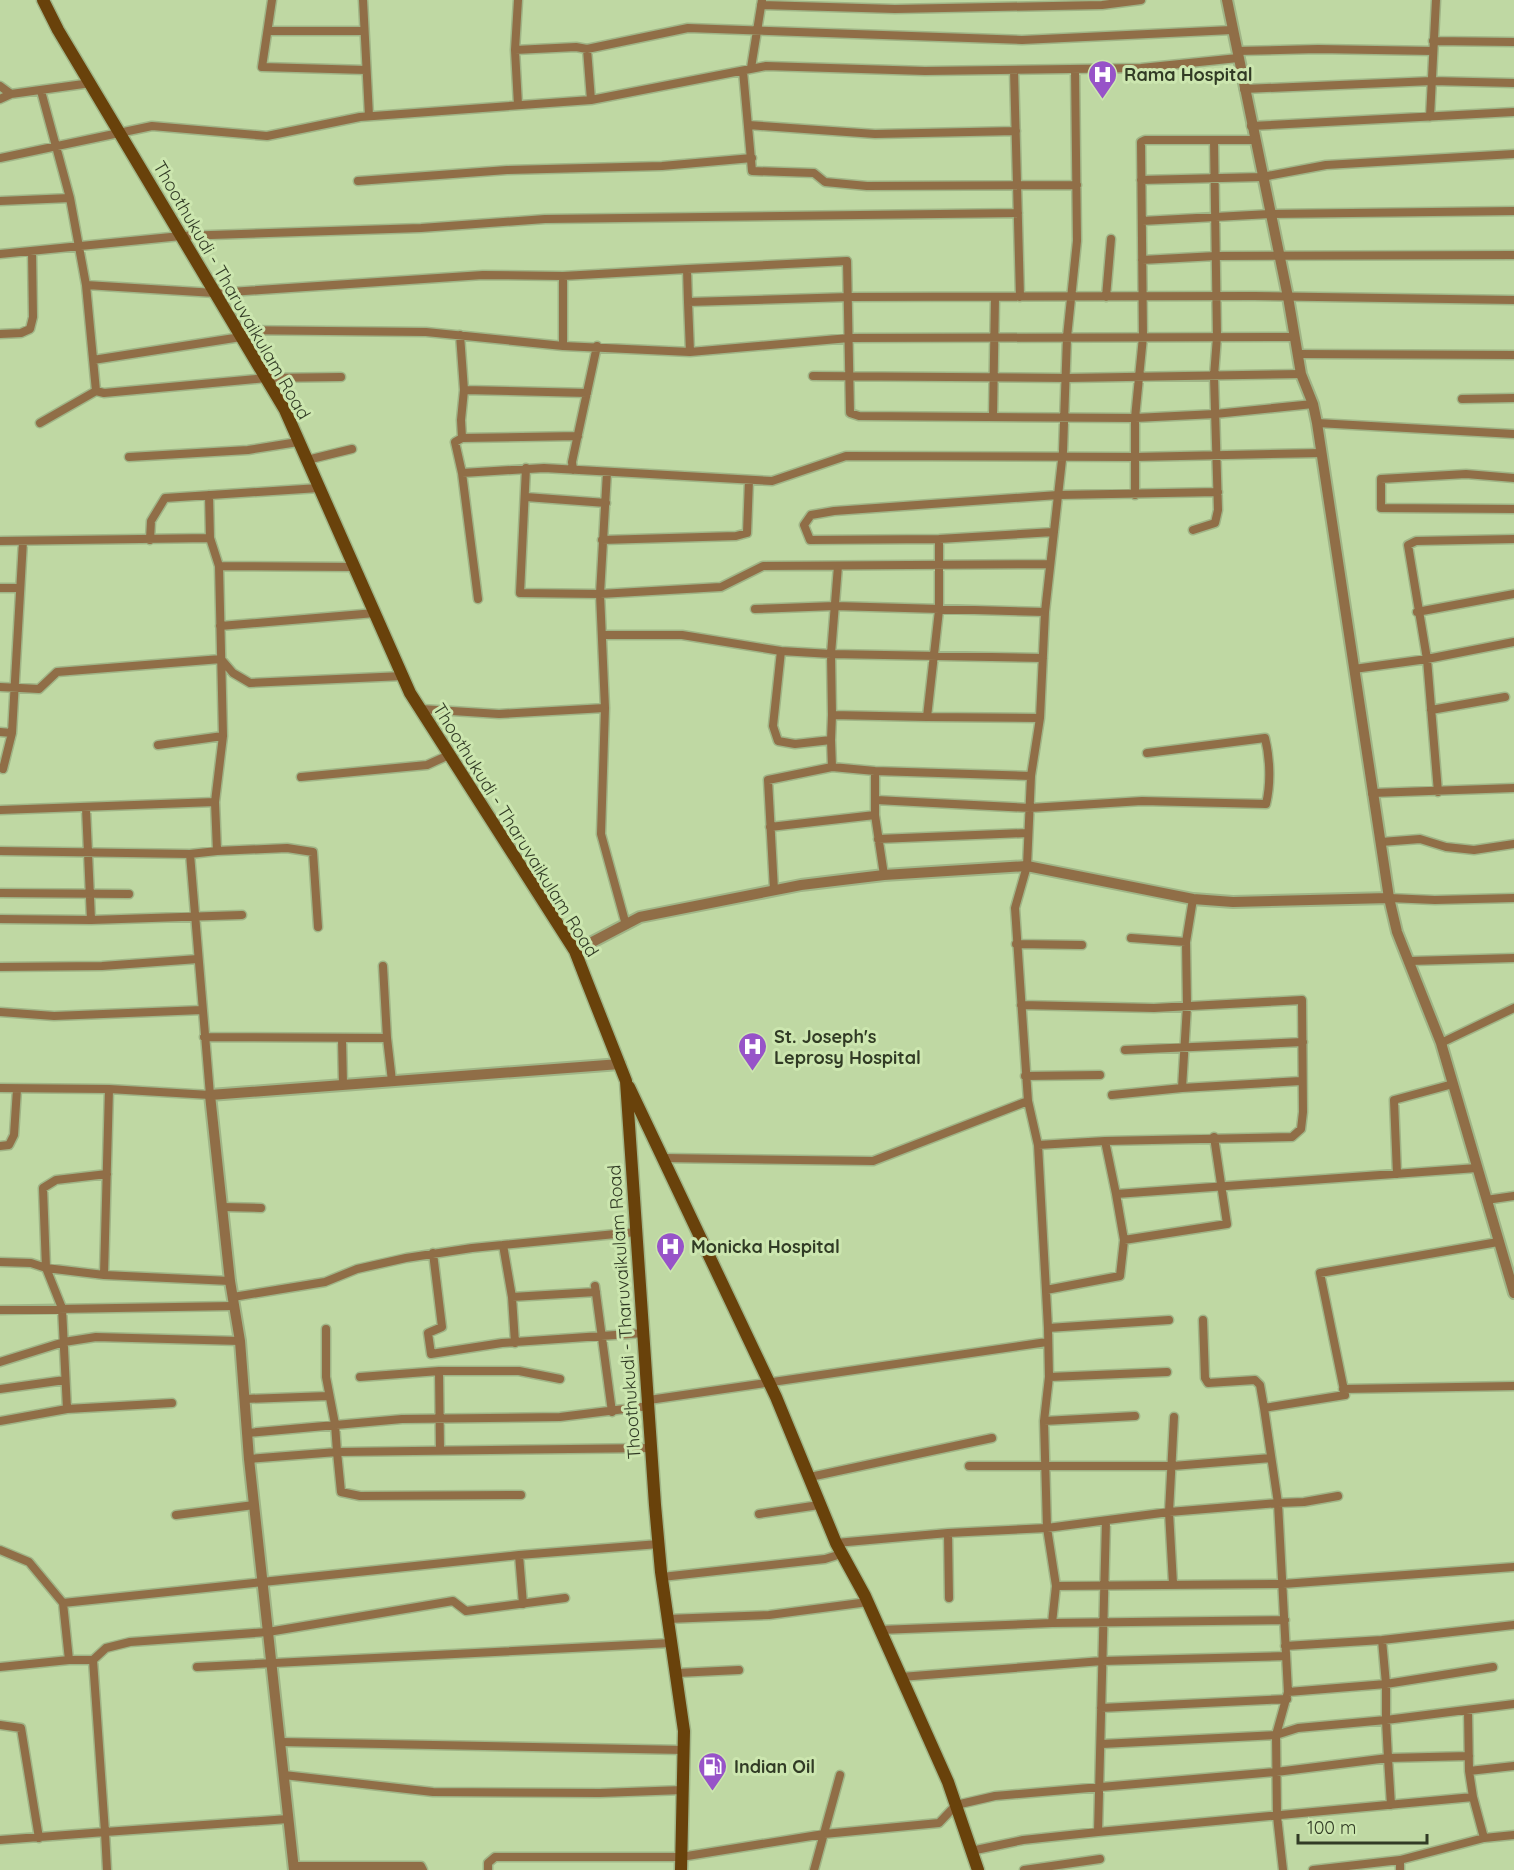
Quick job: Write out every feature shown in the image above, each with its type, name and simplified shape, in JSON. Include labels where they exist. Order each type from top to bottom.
[{"type":"main road","name":"Thoothukudi - Tharuvaikulam Road","points":[[43,0],[266,378],[307,460],[403,676],[449,755],[575,951],[626,1081],[658,1544],[667,1619],[677,1673],[684,1750],[681,1870]]},
{"type":"main road","points":[[626,1081],[770,1384],[839,1549],[868,1602],[956,1805],[978,1870]]},
{"type":"street","points":[[272,0],[262,67],[366,70]]},
{"type":"street","points":[[363,0],[369,116]]},
{"type":"street","points":[[518,0],[515,50],[518,105]]},
{"type":"street","points":[[1077,185],[834,184],[825,182],[814,173],[752,171],[747,70],[761,3],[884,9],[1037,3],[1102,5],[1141,0]]},
{"type":"street","points":[[1227,0],[1251,126],[1288,297],[1301,374],[1313,404],[1317,423],[1389,898],[1398,932],[1441,1043],[1514,1293]]},
{"type":"street","points":[[1430,117],[1436,0]]},
{"type":"street","points":[[515,50],[587,48],[688,28],[757,29],[793,34],[938,35],[1022,40],[1232,30]]},
{"type":"street","points":[[268,31],[364,31]]},
{"type":"street","points":[[1433,41],[1514,42]]},
{"type":"street","points":[[587,48],[591,100]]},
{"type":"street","points":[[0,158],[152,126],[267,136],[369,116],[591,100],[765,66],[925,71],[1142,68],[1238,55],[1318,49],[1433,51]]},
{"type":"street","points":[[1052,1623],[1056,1586],[1047,1528],[1044,1421],[1050,1377],[1046,1290],[1038,1145],[1025,1076],[1015,908],[1027,866],[1030,776],[1040,718],[1044,612],[1058,495],[1068,378],[1067,337],[1073,297],[1077,241],[1075,69]]},
{"type":"street","points":[[1014,70],[1020,297]]},
{"type":"street","points":[[1244,89],[1432,81],[1514,83]]},
{"type":"street","points":[[0,99],[11,94],[91,83]]},
{"type":"street","points":[[0,86],[11,94]]},
{"type":"street","points":[[41,91],[70,198],[80,247],[96,391]]},
{"type":"street","points":[[1251,126],[1514,112]]},
{"type":"street","points":[[748,125],[875,134],[1016,131]]},
{"type":"street","points":[[1135,495],[1135,418],[1143,337],[1141,142],[1144,140],[1254,140]]},
{"type":"street","points":[[1193,530],[1215,523],[1218,492],[1214,376],[1217,337],[1214,141]]},
{"type":"street","points":[[1141,180],[1262,177],[1289,170],[1326,165],[1514,154]]},
{"type":"street","points":[[358,180],[507,170],[662,166],[752,158]]},
{"type":"street","points":[[0,201],[70,198]]},
{"type":"street","points":[[1142,221],[1270,214],[1514,211]]},
{"type":"street","points":[[0,255],[181,236],[421,228],[545,219],[1018,213]]},
{"type":"street","points":[[1106,297],[1111,239]]},
{"type":"street","points":[[0,334],[21,333],[30,329],[33,317],[32,251]]},
{"type":"street","points":[[1142,260],[1216,256],[1514,255]]},
{"type":"street","points":[[86,285],[215,293],[483,275],[562,276],[847,261],[850,412],[859,416],[1135,418],[1215,414],[1313,404]]},
{"type":"street","points":[[687,269],[690,352]]},
{"type":"street","points":[[562,276],[563,346]]},
{"type":"street","points":[[688,302],[849,297],[1288,297],[1514,300]]},
{"type":"street","points":[[993,416],[995,298]]},
{"type":"street","points":[[93,360],[239,333],[391,331],[460,335],[563,346],[690,352],[849,338],[1295,336]]},
{"type":"street","points":[[460,335],[464,390],[462,438]]},
{"type":"street","points":[[573,470],[572,462],[597,346]]},
{"type":"street","points":[[1298,354],[1514,355]]},
{"type":"street","points":[[813,376],[1140,378],[1301,374]]},
{"type":"street","points":[[40,423],[96,391],[112,394],[266,378],[341,377]]},
{"type":"street","points":[[464,390],[586,393]]},
{"type":"street","points":[[1462,399],[1514,398]]},
{"type":"street","points":[[1317,423],[1514,434]]},
{"type":"street","points":[[478,599],[462,473],[455,442],[462,438],[578,436]]},
{"type":"street","points":[[129,457],[248,450],[298,442]]},
{"type":"street","points":[[307,460],[352,449]]},
{"type":"street","points":[[462,473],[526,468],[772,481],[846,456],[1136,457],[1321,453]]},
{"type":"street","points":[[526,468],[520,593],[600,594],[721,587],[763,566],[1050,564]]},
{"type":"street","points":[[607,472],[600,594],[605,708],[601,834],[626,925]]},
{"type":"street","points":[[1514,478],[1466,474],[1381,479],[1381,508],[1514,509]]},
{"type":"street","points":[[602,540],[736,536],[747,533],[749,480]]},
{"type":"street","points":[[150,540],[152,521],[165,498],[319,488]]},
{"type":"street","points":[[1053,532],[939,539],[810,540],[804,525],[811,515],[834,511],[1058,495],[1218,492]]},
{"type":"street","points":[[209,495],[210,538],[219,566],[223,736],[214,802],[217,851]]},
{"type":"street","points":[[526,497],[606,503]]},
{"type":"street","points":[[0,541],[210,538]]},
{"type":"street","points":[[927,717],[939,610],[939,539]]},
{"type":"street","points":[[1438,792],[1427,659],[1417,612],[1408,545],[1416,541],[1514,539]]},
{"type":"street","points":[[3,769],[12,733],[23,541]]},
{"type":"street","points":[[219,566],[354,567]]},
{"type":"street","points":[[832,767],[831,654],[838,566]]},
{"type":"street","points":[[0,588],[21,588]]},
{"type":"street","points":[[1417,612],[1514,594]]},
{"type":"street","points":[[755,609],[835,606],[1044,612]]},
{"type":"street","points":[[220,626],[375,613]]},
{"type":"street","points":[[602,635],[682,635],[781,651],[831,654],[1042,658]]},
{"type":"street","points":[[1354,669],[1427,659],[1514,642]]},
{"type":"street","points":[[781,651],[773,726],[778,741],[795,744],[831,740]]},
{"type":"street","points":[[0,687],[39,689],[57,672],[221,659]]},
{"type":"street","points":[[221,659],[233,673],[250,683],[403,676]]},
{"type":"street","points":[[1431,710],[1505,697]]},
{"type":"street","points":[[421,709],[499,714],[605,708]]},
{"type":"street","points":[[832,716],[1040,718]]},
{"type":"street","points":[[0,732],[12,733]]},
{"type":"street","points":[[158,745],[223,736]]},
{"type":"street","points":[[876,800],[1030,808],[1142,801],[1266,804],[1268,750],[1265,738],[1146,753]]},
{"type":"street","points":[[301,777],[427,765],[449,755]]},
{"type":"street","points":[[774,890],[768,780],[832,767],[875,771],[1030,776]]},
{"type":"street","points":[[875,771],[875,815],[884,875]]},
{"type":"street","points":[[1372,793],[1514,788]]},
{"type":"street","points":[[0,810],[214,802]]},
{"type":"street","points":[[86,808],[91,920]]},
{"type":"street","points":[[770,827],[875,815]]},
{"type":"street","points":[[878,838],[1027,832]]},
{"type":"street","points":[[1381,842],[1420,839],[1446,848],[1474,850],[1514,844]]},
{"type":"street","points":[[0,850],[190,854],[288,848],[313,852],[318,927]]},
{"type":"street","points":[[190,854],[204,1037],[230,1281],[240,1341],[249,1459],[293,1868],[421,1866],[423,1870]]},
{"type":"street","points":[[575,951],[640,917],[774,890],[884,875],[1027,866],[1193,899],[1233,902],[1514,898]]},
{"type":"street","points":[[0,893],[129,894]]},
{"type":"street","points":[[1182,1088],[1187,1006],[1186,942],[1193,899]]},
{"type":"street","points":[[0,919],[91,920],[242,915]]},
{"type":"street","points":[[1131,938],[1186,942]]},
{"type":"street","points":[[1017,944],[1082,945]]},
{"type":"street","points":[[1410,961],[1514,958]]},
{"type":"street","points":[[0,967],[102,966],[198,959]]},
{"type":"street","points":[[383,966],[392,1081]]},
{"type":"street","points":[[1021,1005],[1154,1008],[1302,1000],[1301,1129],[1292,1137],[1214,1137],[1038,1145]]},
{"type":"street","points":[[1441,1043],[1514,1008]]},
{"type":"street","points":[[0,1012],[54,1016],[202,1010]]},
{"type":"street","points":[[204,1037],[387,1038]]},
{"type":"street","points":[[342,1039],[343,1085]]},
{"type":"street","points":[[1125,1050],[1303,1042]]},
{"type":"street","points":[[0,1088],[109,1089],[210,1095],[620,1064]]},
{"type":"street","points":[[1025,1076],[1100,1075]]},
{"type":"street","points":[[1112,1095],[1182,1088],[1301,1081]]},
{"type":"street","points":[[1397,1174],[1394,1100],[1453,1084]]},
{"type":"street","points":[[0,1146],[9,1144],[14,1135],[17,1089]]},
{"type":"street","points":[[104,1275],[109,1089]]},
{"type":"street","points":[[663,1158],[873,1161],[1028,1101]]},
{"type":"street","points":[[1124,1240],[1227,1224],[1214,1137]]},
{"type":"street","points":[[1046,1290],[1120,1276],[1124,1240],[1105,1141]]},
{"type":"street","points":[[1116,1194],[1477,1168]]},
{"type":"street","points":[[67,1409],[62,1308],[46,1268],[44,1188],[56,1180],[107,1174]]},
{"type":"street","points":[[1486,1200],[1514,1196]]},
{"type":"street","points":[[222,1207],[261,1208]]},
{"type":"street","points":[[0,1310],[233,1302],[325,1281],[357,1269],[433,1253],[636,1232]]},
{"type":"street","points":[[1264,1408],[1345,1395],[1320,1273],[1498,1242]]},
{"type":"street","points":[[503,1245],[512,1297],[515,1343]]},
{"type":"street","points":[[433,1253],[441,1328],[428,1333],[431,1354],[515,1343],[644,1333]]},
{"type":"street","points":[[0,1262],[31,1263],[46,1268],[104,1275],[230,1281]]},
{"type":"street","points":[[512,1297],[595,1289],[612,1412]]},
{"type":"street","points":[[1047,1328],[1169,1320]]},
{"type":"street","points":[[1203,1320],[1205,1377],[1208,1383],[1255,1380],[1260,1385],[1278,1503],[1287,1695],[1276,1735],[1277,1816],[1283,1870]]},
{"type":"street","points":[[326,1329],[328,1396],[335,1424],[341,1492],[360,1496],[521,1495]]},
{"type":"street","points":[[0,1362],[64,1342],[96,1337],[240,1341]]},
{"type":"street","points":[[247,1433],[335,1424],[440,1418],[560,1418],[612,1412],[649,1403],[1047,1342]]},
{"type":"street","points":[[439,1371],[440,1450]]},
{"type":"street","points":[[360,1377],[439,1371],[519,1371],[560,1379]]},
{"type":"street","points":[[1050,1377],[1167,1372]]},
{"type":"street","points":[[0,1389],[65,1380]]},
{"type":"street","points":[[1344,1389],[1514,1386]]},
{"type":"street","points":[[243,1399],[328,1396]]},
{"type":"street","points":[[0,1420],[67,1409],[172,1403]]},
{"type":"street","points":[[1044,1421],[1135,1416]]},
{"type":"street","points":[[1173,1584],[1169,1512],[1174,1417]]},
{"type":"street","points":[[810,1477],[992,1438]]},
{"type":"street","points":[[249,1459],[337,1452],[652,1448]]},
{"type":"street","points":[[969,1466],[1173,1466],[1271,1458]]},
{"type":"street","points":[[662,1577],[825,1559],[839,1549],[948,1533],[1047,1528],[1169,1512],[1304,1502],[1338,1496]]},
{"type":"street","points":[[176,1515],[254,1505]]},
{"type":"street","points":[[759,1514],[819,1505]]},
{"type":"street","points":[[1098,1832],[1106,1521]]},
{"type":"street","points":[[948,1533],[949,1598]]},
{"type":"street","points":[[63,1603],[262,1581],[658,1544]]},
{"type":"street","points":[[0,1550],[29,1562],[63,1603],[69,1660]]},
{"type":"street","points":[[519,1556],[523,1604]]},
{"type":"street","points":[[1056,1586],[1283,1584],[1514,1567]]},
{"type":"street","points":[[0,1667],[69,1660],[93,1660],[106,1648],[130,1642],[268,1632],[453,1601],[466,1611],[565,1598]]},
{"type":"street","points":[[667,1619],[769,1615],[868,1602]]},
{"type":"street","points":[[880,1630],[1052,1623],[1285,1620]]},
{"type":"street","points":[[1285,1646],[1382,1640],[1514,1625]]},
{"type":"street","points":[[1382,1640],[1391,1805]]},
{"type":"street","points":[[197,1667],[671,1643]]},
{"type":"street","points":[[901,1677],[1102,1661],[1286,1656]]},
{"type":"street","points":[[93,1660],[107,1870]]},
{"type":"street","points":[[1101,1708],[1287,1695],[1386,1684],[1493,1667]]},
{"type":"street","points":[[677,1673],[739,1670]]},
{"type":"street","points":[[1102,1744],[1276,1735],[1298,1728],[1514,1704]]},
{"type":"street","points":[[1468,1710],[1469,1771],[1484,1838]]},
{"type":"street","points":[[0,1725],[25,1731],[39,1838]]},
{"type":"street","points":[[281,1742],[684,1750]]},
{"type":"street","points":[[490,1863],[681,1857],[824,1834],[939,1822],[956,1805],[995,1796],[1099,1785],[1276,1772],[1388,1758],[1469,1756]]},
{"type":"street","points":[[1469,1771],[1514,1766]]},
{"type":"street","points":[[284,1775],[433,1792],[600,1793],[683,1790]]},
{"type":"street","points":[[814,1870],[840,1775]]},
{"type":"street","points":[[971,1851],[1023,1840],[1473,1797]]},
{"type":"street","points":[[0,1840],[288,1819]]},
{"type":"street","points":[[1313,1870],[1400,1860],[1484,1838],[1514,1835]]},
{"type":"street","points":[[1024,1870],[1100,1859]]},
{"type":"street","points":[[1400,1860],[1400,1870]]},
{"type":"place","name":"Rama Hospital","points":[[1103,100]]},
{"type":"place","name":"St. Joseph's Leprosy Hospital","points":[[753,1072]]},
{"type":"place","name":"Monicka Hospital","points":[[670,1272]]},
{"type":"place","name":"Indian Oil","points":[[713,1792]]}]
